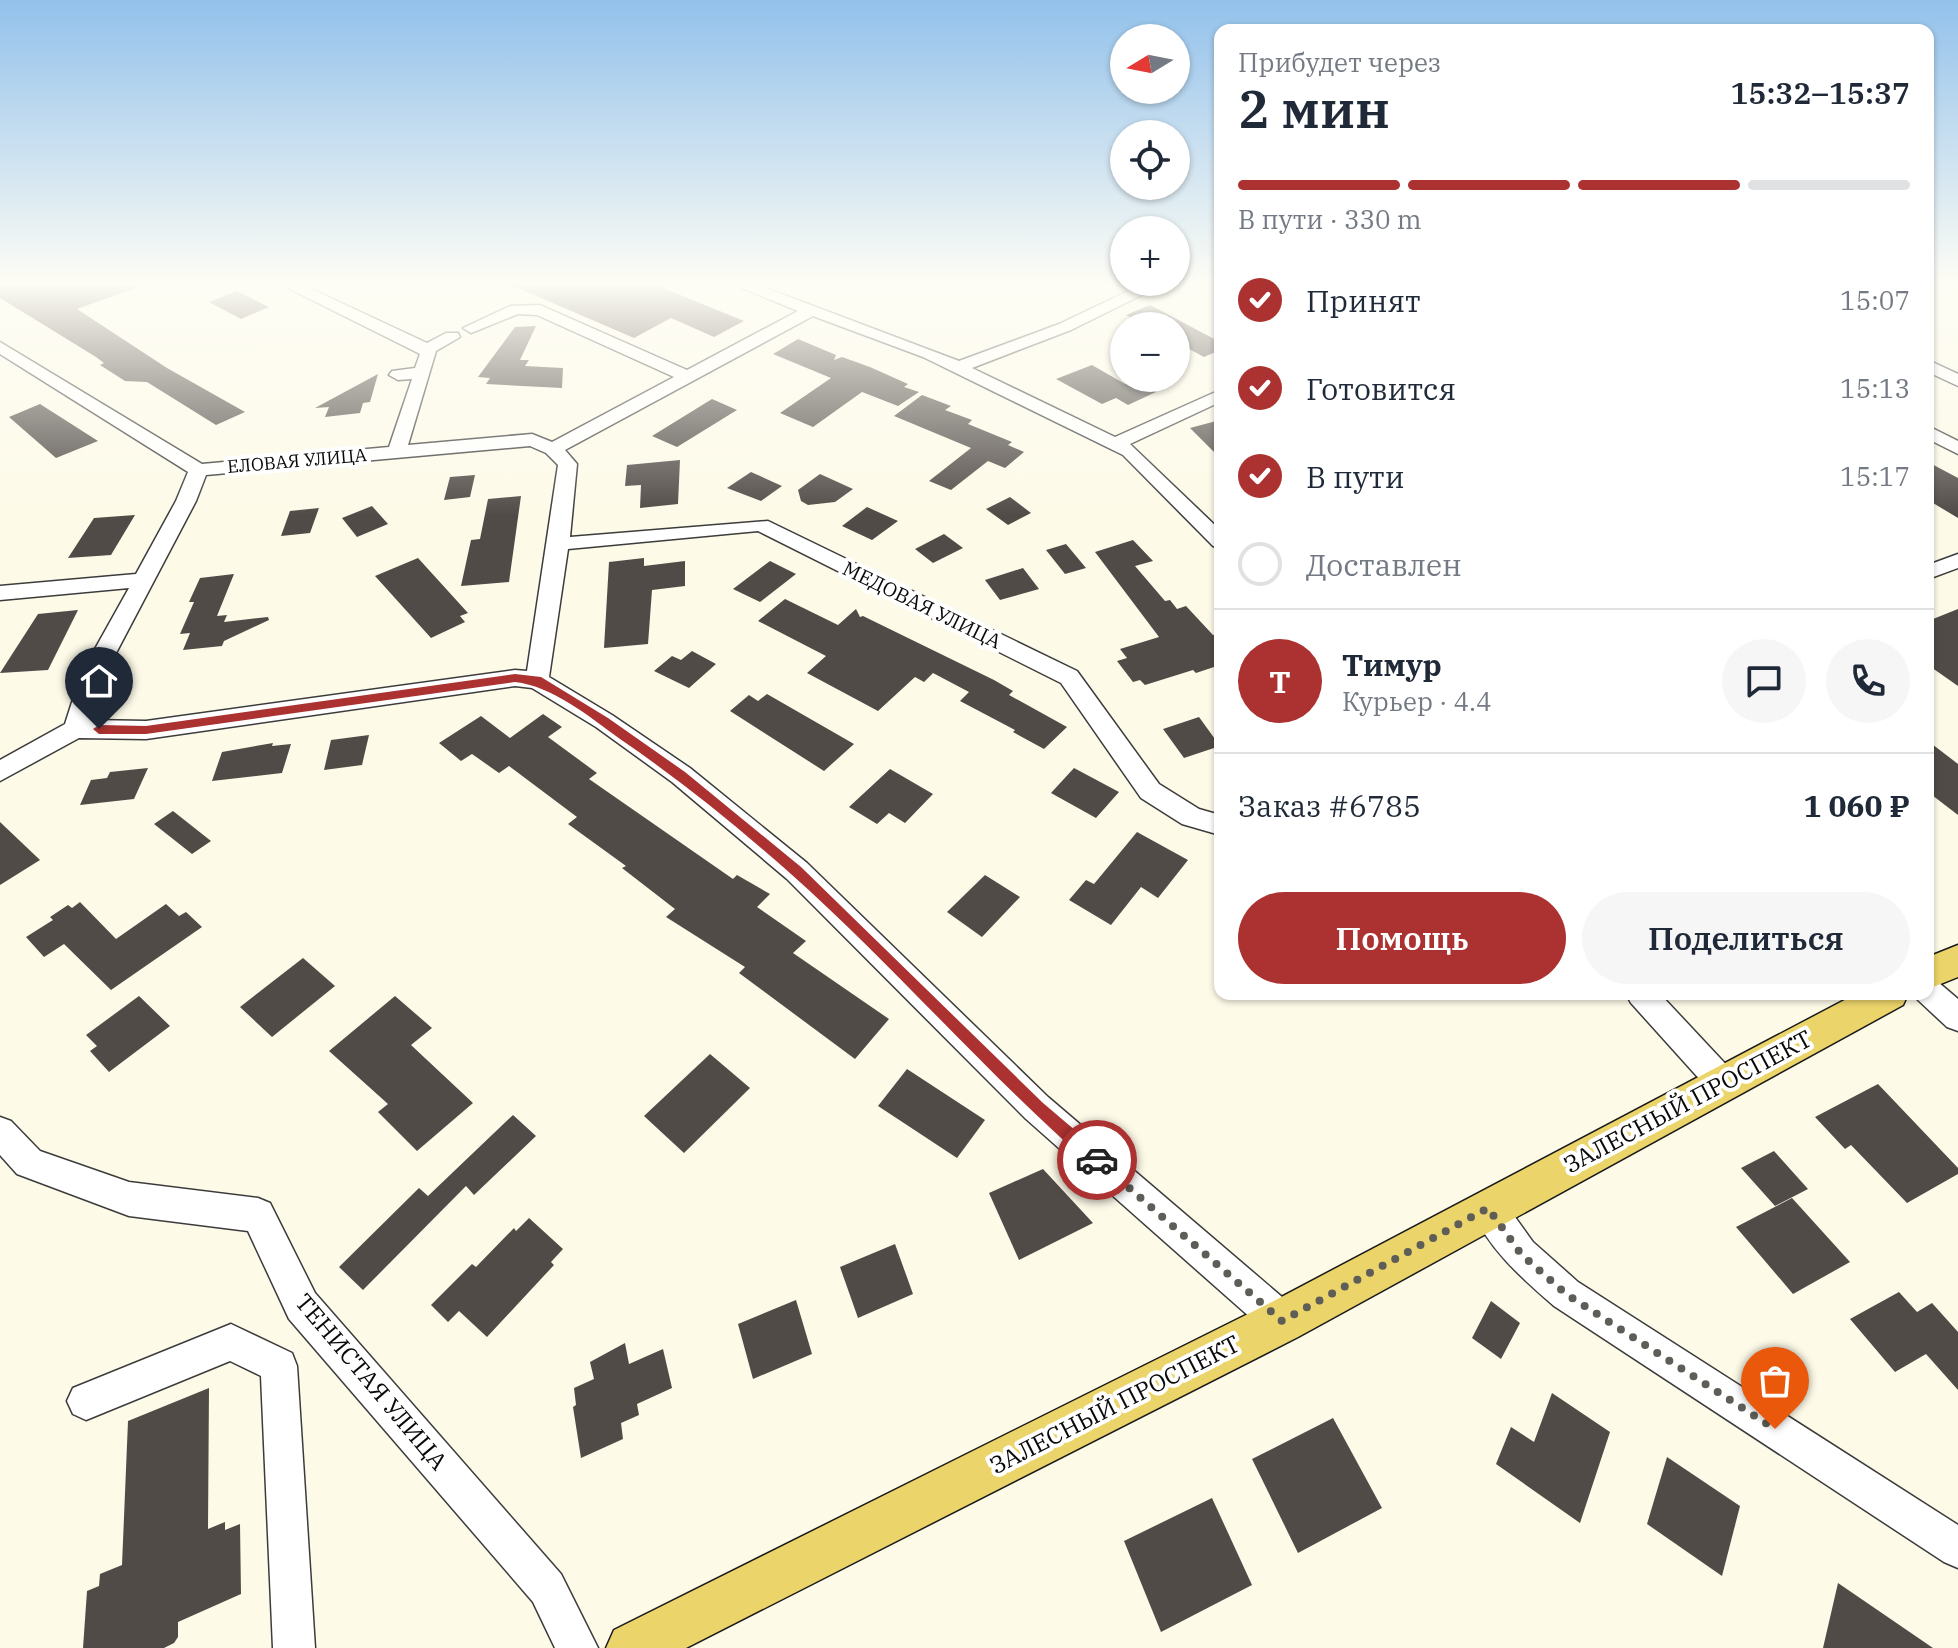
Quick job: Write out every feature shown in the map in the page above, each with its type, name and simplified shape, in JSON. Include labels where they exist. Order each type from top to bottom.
[{"type":"main road","points":[[1934,971],[1958,960]]},
{"type":"main road","name":"ЗАЛЕСНЫЙ ПРОСПЕКТ","points":[[632,1648],[677,1637],[1282,1321],[1879,1000]]},
{"type":"street","points":[[24,362],[198,470],[186,501],[93,674],[75,729]]},
{"type":"street","points":[[397,452],[426,362]]},
{"type":"street","points":[[654,362],[690,378]]},
{"type":"street","points":[[537,680],[559,544],[568,464],[553,449],[719,362]]},
{"type":"street","points":[[947,362],[1130,451],[1214,536]]},
{"type":"street","points":[[958,367],[972,362]]},
{"type":"street","points":[[1934,368],[1958,381]]},
{"type":"street","points":[[398,375],[423,373]]},
{"type":"street","points":[[389,399],[415,398]]},
{"type":"street","points":[[1115,444],[1214,398]]},
{"type":"street","points":[[1934,435],[1958,448]]},
{"type":"street","name":"ЕЛОВАЯ УЛИЦА","points":[[198,470],[532,440],[553,449]]},
{"type":"street","name":"МЕДОВАЯ УЛИЦА","points":[[559,544],[761,525],[1069,677],[1150,791],[1191,817],[1214,823]]},
{"type":"street","points":[[1934,570],[1958,561]]},
{"type":"street","points":[[0,593],[141,580]]},
{"type":"street","points":[[0,772],[75,729],[146,730],[515,678],[537,680],[604,721],[681,775],[797,871],[1037,1108],[1282,1321]]},
{"type":"street","points":[[1934,996],[1958,1018]]},
{"type":"street","points":[[1647,1000],[1723,1083]]},
{"type":"street","name":"ТЕНИСТАЯ УЛИЦА","points":[[0,1132],[29,1163],[129,1199],[258,1215],[302,1306],[547,1588],[577,1648]]},
{"type":"street","points":[[1488,1208],[1521,1254],[1566,1294],[1958,1548]]},
{"type":"street","points":[[86,1401],[231,1342],[279,1366],[294,1648]]},
{"type":"building","points":[[158,362],[245,412],[216,425],[147,382],[125,381],[100,365]]},
{"type":"building","points":[[489,362],[528,362],[525,366],[563,368],[562,388],[486,384],[490,378],[478,377]]},
{"type":"building","points":[[792,362],[856,362],[908,384],[904,387],[919,392],[898,406],[862,392],[813,427],[780,413],[831,378]]},
{"type":"building","points":[[1092,365],[1110,375],[1110,392],[1156,392],[1128,405],[1116,398],[1102,404],[1056,379]]},
{"type":"building","points":[[378,374],[370,402],[363,403],[360,413],[325,417],[329,407],[315,408]]},
{"type":"building","points":[[922,395],[951,406],[945,410],[972,420],[968,424],[1012,442],[1008,445],[1024,452],[1005,468],[988,461],[951,490],[929,481],[971,448],[894,416]]},
{"type":"building","points":[[712,399],[737,410],[677,447],[652,436]]},
{"type":"building","points":[[40,404],[98,441],[56,458],[9,417]]},
{"type":"building","points":[[1214,422],[1214,452],[1190,428]]},
{"type":"building","points":[[680,460],[678,504],[640,508],[641,485],[625,486],[627,465]]},
{"type":"building","points":[[1934,465],[1958,478],[1958,518],[1934,504]]},
{"type":"building","points":[[751,472],[782,486],[761,501],[727,488]]},
{"type":"building","points":[[820,474],[853,489],[835,502],[808,505],[801,501],[798,490]]},
{"type":"building","points":[[475,475],[470,497],[444,500],[450,477]]},
{"type":"building","points":[[521,496],[509,582],[461,586],[471,540],[480,539],[488,499]]},
{"type":"building","points":[[1010,497],[1031,513],[1008,525],[986,509]]},
{"type":"building","points":[[372,506],[388,524],[357,537],[342,518]]},
{"type":"building","points":[[867,507],[898,521],[872,540],[842,526]]},
{"type":"building","points":[[319,508],[310,533],[281,536],[290,511]]},
{"type":"building","points":[[135,515],[111,555],[68,558],[94,518]]},
{"type":"building","points":[[944,534],[963,548],[933,563],[915,549]]},
{"type":"building","points":[[1133,540],[1153,561],[1135,566],[1165,601],[1170,600],[1177,609],[1186,606],[1214,635],[1214,667],[1145,685],[1140,680],[1133,682],[1117,661],[1127,658],[1120,649],[1159,637],[1095,552]]},
{"type":"building","points":[[1066,544],[1086,568],[1065,574],[1046,550]]},
{"type":"building","points":[[418,558],[468,613],[460,616],[465,622],[431,638],[375,576]]},
{"type":"building","points":[[644,558],[644,566],[685,561],[685,586],[652,590],[648,644],[604,648],[609,562]]},
{"type":"building","points":[[770,561],[796,574],[760,602],[733,589]]},
{"type":"building","points":[[1023,568],[1039,589],[1000,600],[985,580]]},
{"type":"building","points":[[234,574],[217,616],[227,615],[224,622],[268,617],[269,620],[224,641],[222,646],[183,650],[190,633],[180,634],[194,602],[189,602],[200,578]]},
{"type":"building","points":[[785,599],[838,625],[856,609],[860,617],[994,680],[1013,691],[1009,695],[1067,727],[1044,749],[960,701],[969,692],[933,673],[924,682],[915,677],[878,711],[807,673],[826,656],[758,621]]},
{"type":"building","points":[[1958,609],[1958,686],[1934,669],[1934,619]]},
{"type":"building","points":[[78,610],[48,670],[0,673],[38,614]]},
{"type":"building","points":[[692,651],[716,664],[689,688],[654,671],[672,656],[681,660]]},
{"type":"building","points":[[767,694],[854,744],[824,771],[730,711],[749,695],[758,701]]},
{"type":"building","points":[[543,714],[562,727],[548,737],[597,773],[589,779],[733,879],[737,875],[770,894],[757,907],[806,941],[793,953],[889,1019],[855,1059],[739,973],[745,967],[666,917],[675,909],[622,868],[626,866],[568,824],[577,817],[509,766],[499,773],[472,754],[461,761],[439,743],[481,716],[510,738]]},
{"type":"building","points":[[1199,717],[1214,738],[1214,748],[1184,758],[1163,729]]},
{"type":"building","points":[[369,735],[362,765],[324,770],[331,740]]},
{"type":"building","points":[[273,743],[272,746],[291,744],[282,773],[212,781],[222,752]]},
{"type":"building","points":[[1934,746],[1958,764],[1958,815],[1934,797]]},
{"type":"building","points":[[148,768],[134,799],[80,805],[91,780],[107,778],[110,772]]},
{"type":"building","points":[[1074,768],[1119,792],[1096,818],[1051,793]]},
{"type":"building","points":[[890,769],[933,794],[905,823],[889,813],[877,824],[849,807]]},
{"type":"building","points":[[173,811],[211,841],[192,854],[154,824]]},
{"type":"building","points":[[0,822],[40,860],[0,885]]},
{"type":"building","points":[[1137,832],[1188,860],[1158,898],[1141,887],[1111,925],[1069,900],[1086,880],[1094,884]]},
{"type":"building","points":[[985,875],[1020,897],[982,937],[947,912]]},
{"type":"building","points":[[80,902],[116,939],[166,904],[179,916],[186,912],[202,927],[111,990],[64,944],[44,957],[26,937],[53,920],[50,917],[68,905],[72,908]]},
{"type":"building","points":[[303,958],[335,986],[272,1037],[240,1007]]},
{"type":"building","points":[[139,996],[170,1026],[109,1072],[90,1051],[97,1046],[86,1035]]},
{"type":"building","points":[[395,996],[432,1028],[411,1045],[473,1103],[417,1151],[378,1112],[388,1104],[329,1051]]},
{"type":"building","points":[[710,1054],[750,1088],[684,1153],[644,1116]]},
{"type":"building","points":[[907,1069],[985,1120],[957,1158],[878,1106]]},
{"type":"building","points":[[1878,1084],[1958,1168],[1958,1174],[1907,1203],[1851,1145],[1845,1149],[1815,1117]]},
{"type":"building","points":[[513,1115],[536,1136],[474,1195],[466,1186],[363,1290],[339,1267],[419,1188],[428,1196]]},
{"type":"building","points":[[1774,1151],[1808,1189],[1775,1206],[1741,1168]]},
{"type":"building","points":[[1043,1169],[1093,1223],[1019,1260],[989,1193]]},
{"type":"building","points":[[1792,1198],[1850,1262],[1793,1294],[1736,1227]]},
{"type":"building","points":[[529,1218],[563,1249],[551,1262],[554,1265],[487,1337],[459,1311],[448,1322],[431,1305],[472,1264],[476,1267],[514,1228],[516,1231]]},
{"type":"building","points":[[895,1244],[913,1294],[858,1318],[840,1267]]},
{"type":"building","points":[[1899,1292],[1917,1312],[1932,1303],[1958,1332],[1958,1390],[1926,1354],[1895,1372],[1850,1319]]},
{"type":"building","points":[[796,1300],[812,1354],[753,1379],[738,1324]]},
{"type":"building","points":[[1491,1301],[1520,1323],[1501,1359],[1472,1338]]},
{"type":"building","points":[[625,1343],[629,1364],[663,1349],[672,1388],[637,1404],[639,1415],[621,1423],[623,1439],[581,1458],[573,1407],[576,1405],[574,1388],[594,1379],[590,1362]]},
{"type":"building","points":[[209,1388],[208,1529],[225,1522],[225,1530],[240,1524],[241,1594],[178,1622],[178,1637],[164,1648],[83,1648],[87,1591],[99,1586],[100,1574],[122,1565],[128,1421]]},
{"type":"building","points":[[1552,1393],[1610,1432],[1580,1523],[1496,1464],[1511,1427],[1534,1442]]},
{"type":"building","points":[[1333,1418],[1382,1508],[1298,1553],[1252,1459]]},
{"type":"building","points":[[1667,1457],[1740,1506],[1722,1576],[1647,1524]]},
{"type":"building","points":[[1212,1498],[1252,1585],[1161,1632],[1124,1541]]},
{"type":"building","points":[[1838,1583],[1933,1648],[1823,1648]]},
{"type":"way so far","points":[[1097,1160],[1282,1321],[1488,1208],[1521,1254],[1566,1294],[1775,1429]]},
{"type":"route","points":[[99,729],[146,730],[515,678],[537,680],[604,721],[681,775],[797,871],[1037,1108],[1097,1160]]}]
